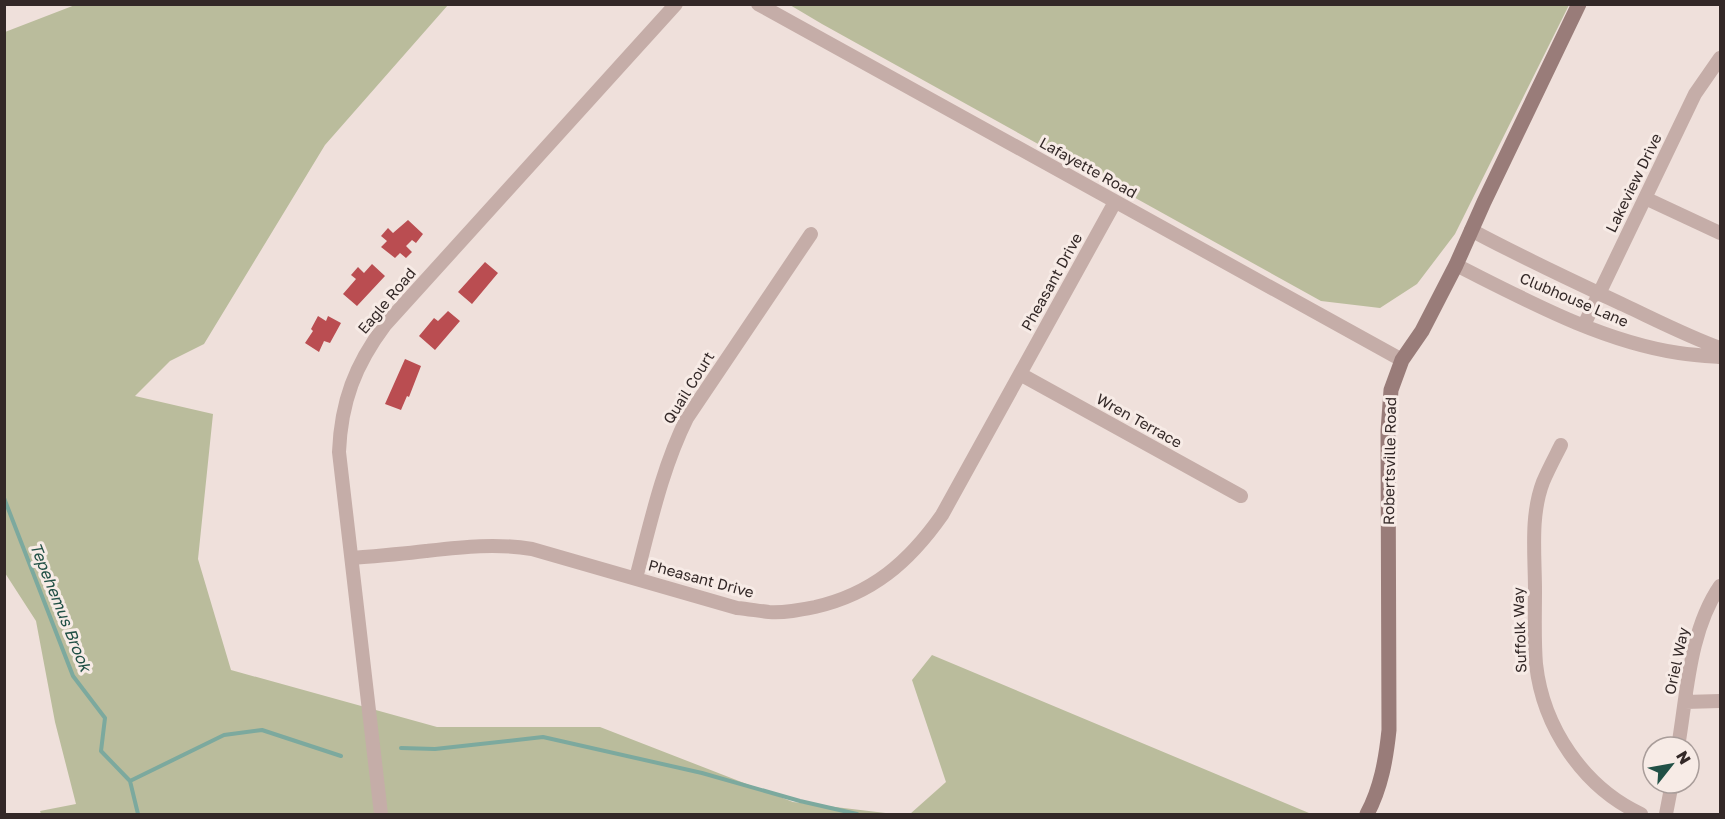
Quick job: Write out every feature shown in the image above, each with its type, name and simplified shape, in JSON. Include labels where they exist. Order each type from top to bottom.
[{"type":"street","name":"Eagle Road","points":[[381,814],[339,452],[344,408],[350,388],[371,344],[393,316],[676,4]]},
{"type":"street","name":"Lafayette Road","points":[[758,4],[1402,360]]},
{"type":"street","name":"Robertsville Road","points":[[1367,814],[1383,770],[1389,730],[1388,431],[1391,390],[1402,360],[1422,331],[1456,265],[1579,4]]},
{"type":"street","name":"Lakeview Drive","points":[[1584,325],[1695,94],[1720,58]]},
{"type":"street","points":[[1645,198],[1720,232]]},
{"type":"street","name":"Pheasant Drive","points":[[352,558],[502,545],[532,549],[737,608],[770,612],[811,608],[856,593],[894,569],[910,555],[942,515],[1115,202]]},
{"type":"street","name":"Clubhouse Lane","points":[[1471,230],[1599,294],[1720,348]]},
{"type":"street","name":"Quail Court","points":[[636,578],[677,437],[687,418],[811,234]]},
{"type":"street","name":"Clubhouse Lane","points":[[1456,265],[1556,314],[1584,325],[1634,342],[1678,353],[1720,357]]},
{"type":"street","name":"Wren Terrace","points":[[1020,374],[1242,496]]},
{"type":"street","name":"Suffolk Way","points":[[1561,445],[1543,483],[1535,520],[1535,643],[1536,665],[1541,689],[1547,710],[1571,755],[1604,790],[1619,802],[1641,814]]},
{"type":"street","name":"Oriel Way","points":[[1680,735],[1697,637],[1720,586]]},
{"type":"street","points":[[1685,702],[1720,701]]},
{"type":"street","points":[[1666,814],[1670,795]]},
{"type":"green space","points":[[75,5],[448,5],[325,145],[204,344],[170,361],[135,396],[213,414],[198,559],[231,670],[437,727],[600,727],[793,802],[894,814],[41,814],[40,811],[76,804],[55,722],[36,621],[5,573],[5,32]]},
{"type":"green space","points":[[790,5],[1569,5],[1455,234],[1417,284],[1380,308],[1321,301]]},
{"type":"green space","points":[[932,655],[1309,813],[910,814],[946,782],[912,680]]},
{"type":"building","points":[[408,220],[423,234],[416,243],[412,240],[406,246],[412,252],[406,258],[400,253],[395,258],[381,247],[387,241],[381,236],[388,228],[393,233]]},
{"type":"building","points":[[485,262],[498,273],[472,304],[458,292]]},
{"type":"building","points":[[372,264],[385,276],[357,306],[343,294],[356,279],[351,275],[358,267],[364,273]]},
{"type":"building","points":[[448,311],[460,321],[435,350],[419,336],[434,318],[438,321]]},
{"type":"building","points":[[318,316],[326,321],[328,316],[341,323],[330,343],[324,341],[319,352],[305,343],[313,331],[311,329]]},
{"type":"building","points":[[405,359],[421,366],[409,397],[407,396],[401,410],[385,404]]},
{"type":"waterway","name":"Tepehemus Brook","points":[[4,498],[73,676],[105,718],[101,751],[130,781],[138,814]]},
{"type":"waterway","points":[[130,781],[224,735],[262,730],[341,756]]},
{"type":"waterway","points":[[401,748],[435,749],[543,737],[702,773],[800,801],[857,814]]}]
